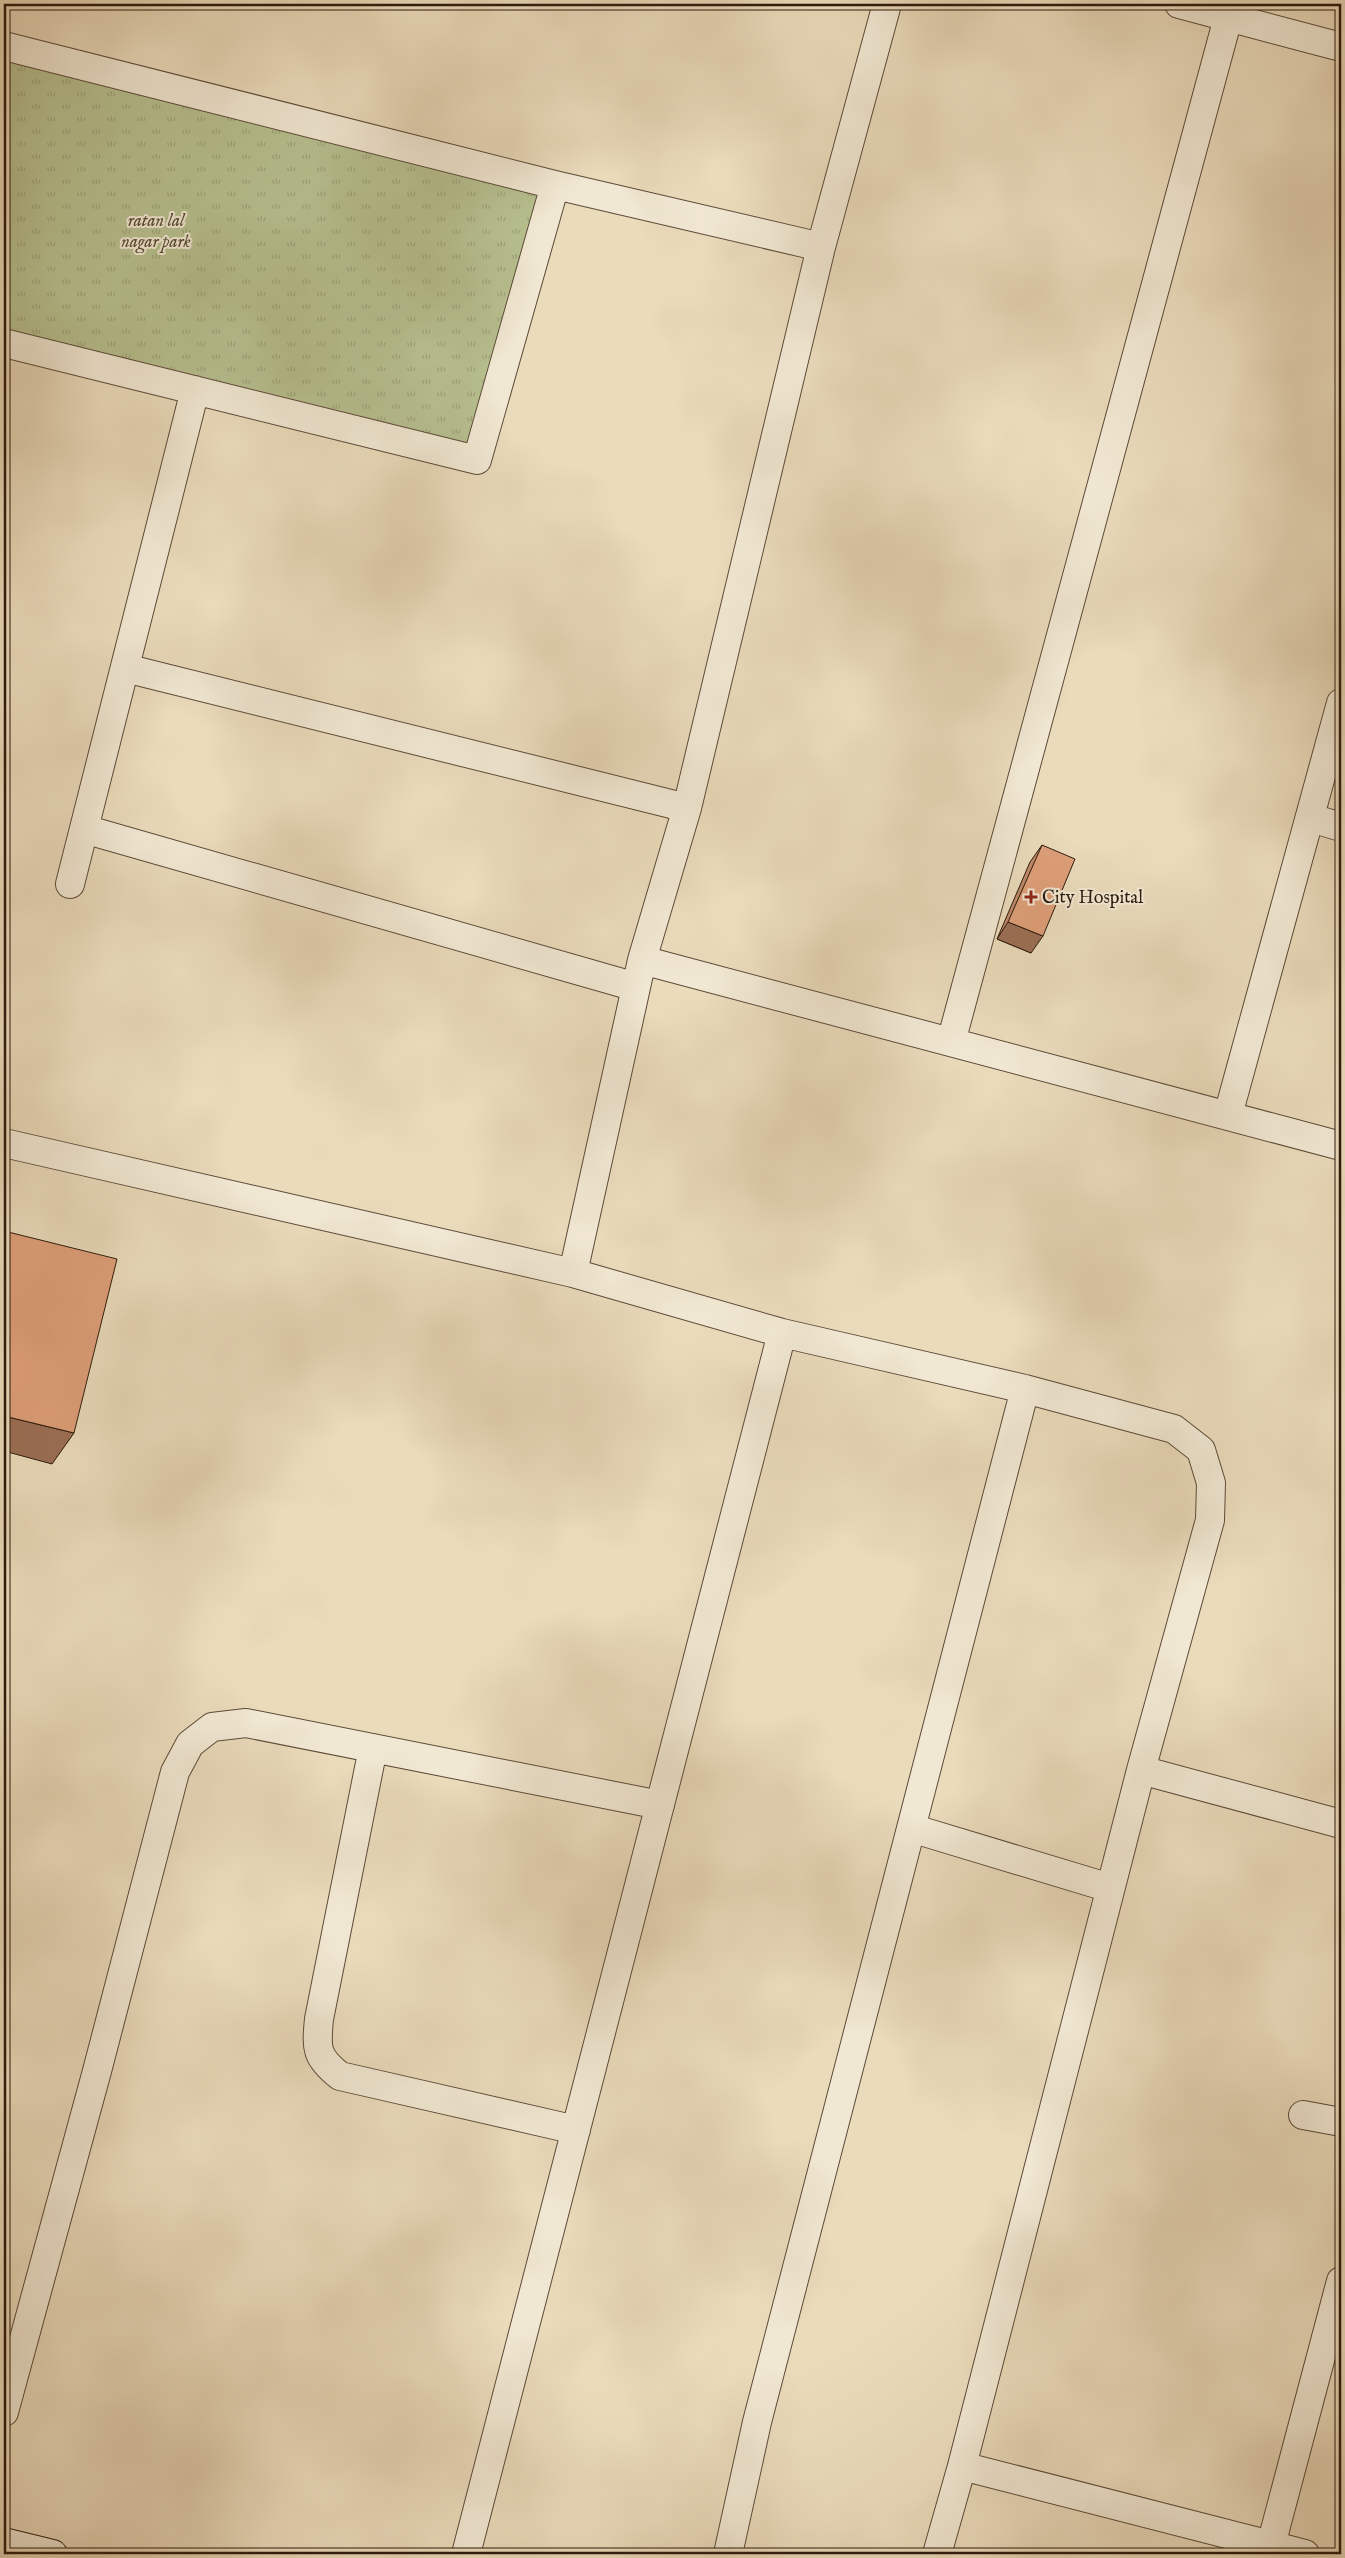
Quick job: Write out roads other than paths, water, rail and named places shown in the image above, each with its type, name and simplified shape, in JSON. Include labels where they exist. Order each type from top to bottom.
[{"type":"street","points":[[573,1274],[642,960],[687,808],[821,247],[887,4]]},
{"type":"street","points":[[1179,4],[1341,47]]},
{"type":"street","points":[[951,1042],[1228,18]]},
{"type":"street","points":[[4,46],[554,185],[821,247]]},
{"type":"street","points":[[4,343],[477,460],[554,185]]},
{"type":"street","points":[[70,884],[195,390]]},
{"type":"street","points":[[125,668],[687,808]]},
{"type":"street","points":[[1228,1115],[1311,818],[1341,702]]},
{"type":"street","points":[[1311,818],[1341,827]]},
{"type":"street","points":[[84,829],[636,987]]},
{"type":"street","points":[[642,960],[1341,1146]]},
{"type":"street","points":[[4,1143],[573,1274],[782,1333],[1025,1388],[1174,1429],[1201,1450],[1211,1483],[1210,1520],[1141,1770],[962,2466],[937,2554]]},
{"type":"street","points":[[466,2554],[782,1333]]},
{"type":"street","points":[[728,2554],[757,2422],[1025,1388]]},
{"type":"street","points":[[4,2412],[175,1772],[190,1744],[212,1727],[246,1723],[660,1805]]},
{"type":"street","points":[[373,1748],[319,2019],[317,2042],[324,2063],[340,2076],[576,2130]]},
{"type":"street","points":[[1141,1770],[1341,1824]]},
{"type":"street","points":[[911,1828],[1110,1888]]},
{"type":"street","points":[[1303,2114],[1341,2122]]},
{"type":"street","points":[[1271,2545],[1341,2282]]},
{"type":"street","points":[[962,2466],[1305,2554]]},
{"type":"street","points":[[4,2542],[53,2554]]},
{"type":"place","name":"City Hospital","points":[[1031,897]]},
{"type":"park label","name":"ratan lal nagar park","points":[[156,230]]}]
